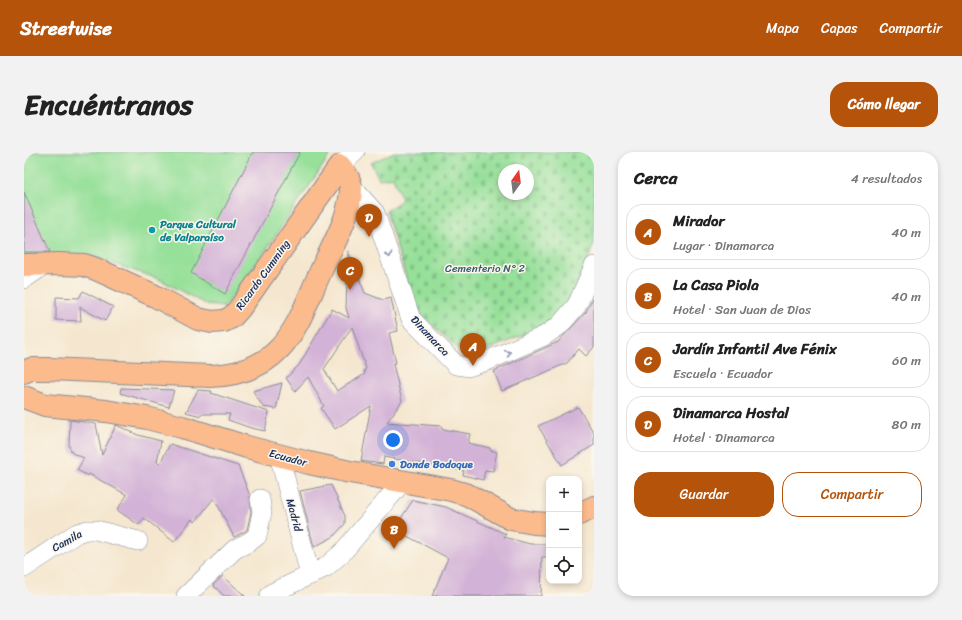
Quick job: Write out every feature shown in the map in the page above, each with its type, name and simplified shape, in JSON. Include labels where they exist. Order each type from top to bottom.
[{"type":"main road","points":[[24,372],[31,369],[48,369],[210,376],[235,374],[258,364],[280,348],[296,325],[343,221],[350,202],[351,186],[346,173],[348,159]]},
{"type":"main road","name":"Ricardo Cumming","points":[[24,265],[84,265],[155,296],[198,319],[212,322],[224,322],[232,317],[240,308],[348,159]]},
{"type":"main road","name":"Ecuador","points":[[24,397],[45,405],[106,411],[147,418],[182,427],[247,448],[350,472],[451,490],[468,495],[511,519],[546,524]]},
{"type":"main road","points":[[582,513],[594,507]]},
{"type":"street","name":"Dinamarca","points":[[351,186],[375,213],[411,319],[456,364],[468,368],[488,362],[544,336],[560,325],[577,305],[594,266]]},
{"type":"street","points":[[24,279],[46,264]]},
{"type":"street","name":"Madrid","points":[[279,455],[310,576]]},
{"type":"street","points":[[269,596],[285,586],[310,576],[326,567],[342,553],[403,481]]},
{"type":"street","points":[[186,596],[235,548],[249,542],[257,536],[262,512],[260,499]]},
{"type":"street","name":"Camila","points":[[24,568],[77,533],[87,530],[96,530],[138,541]]},
{"type":"green space","name":"Parque Cultural de Valparaíso","points":[[24,152],[332,152],[248,276],[224,307],[207,305],[159,279],[93,257],[24,257]]},
{"type":"green space","name":"Cementerio N° 2","points":[[394,152],[594,152],[594,243],[572,302],[559,317],[541,328],[472,356],[464,355],[416,310],[386,211],[402,200],[393,177],[379,179],[371,163]]},
{"type":"building","points":[[253,152],[300,152],[225,294],[191,273]]},
{"type":"building","points":[[24,192],[50,252],[24,252]]},
{"type":"building","points":[[348,251],[365,293],[383,300],[391,298],[398,331],[389,333],[396,363],[393,364],[402,401],[387,422],[441,426],[442,429],[470,434],[468,443],[490,448],[490,450],[497,452],[493,471],[485,470],[483,480],[463,475],[464,471],[384,457],[383,464],[361,461],[371,406],[335,429],[321,408],[324,406],[308,377],[295,391],[286,378],[299,365],[332,309],[349,318],[346,308]],"holes":[[[352,327],[366,369],[364,370],[365,374],[337,391],[324,369]]]},
{"type":"building","points":[[83,291],[113,307],[105,321],[80,307],[81,321],[56,320],[56,297],[79,298]]},
{"type":"building","points":[[594,296],[594,347],[586,356],[579,349],[567,363],[502,391],[494,371],[558,342],[586,312]]},
{"type":"building","points":[[282,383],[276,409],[263,407],[253,391]]},
{"type":"building","points":[[121,388],[174,390],[169,407],[120,393]]},
{"type":"building","points":[[198,390],[212,391],[211,393],[269,412],[265,431],[228,420],[230,414],[201,414],[201,416],[186,412]]},
{"type":"building","points":[[578,407],[594,433],[594,445],[562,465],[538,426]]},
{"type":"building","points":[[70,420],[96,424],[102,455],[116,425],[138,435],[161,441],[157,462],[160,463],[170,444],[238,466],[250,496],[251,512],[247,530],[234,537],[214,498],[195,522],[192,519],[174,542],[144,518],[139,525],[117,510],[127,495],[89,474],[88,476],[77,470],[84,458],[72,453],[69,446]]},
{"type":"building","points":[[331,485],[345,516],[345,524],[333,537],[314,547],[300,491]]},
{"type":"building","points":[[413,500],[446,507],[506,534],[504,537],[530,544],[546,544],[546,557],[542,557],[541,596],[432,596],[448,558],[394,529]]},
{"type":"building","points":[[223,576],[245,596],[224,596],[213,585]]},
{"type":"place","name":"Parque Cultural de Valparaíso","points":[[152,230]]},
{"type":"place","name":"Dinamarca Hostal","points":[[369,237]]},
{"type":"place","name":"Jardín Infantil Ave Fénix","points":[[350,290]]},
{"type":"place","name":"Mirador","points":[[473,366]]},
{"type":"place","name":"Donde Bodoque","points":[[392,464]]},
{"type":"place","name":"La Casa Piola","points":[[394,549]]}]
